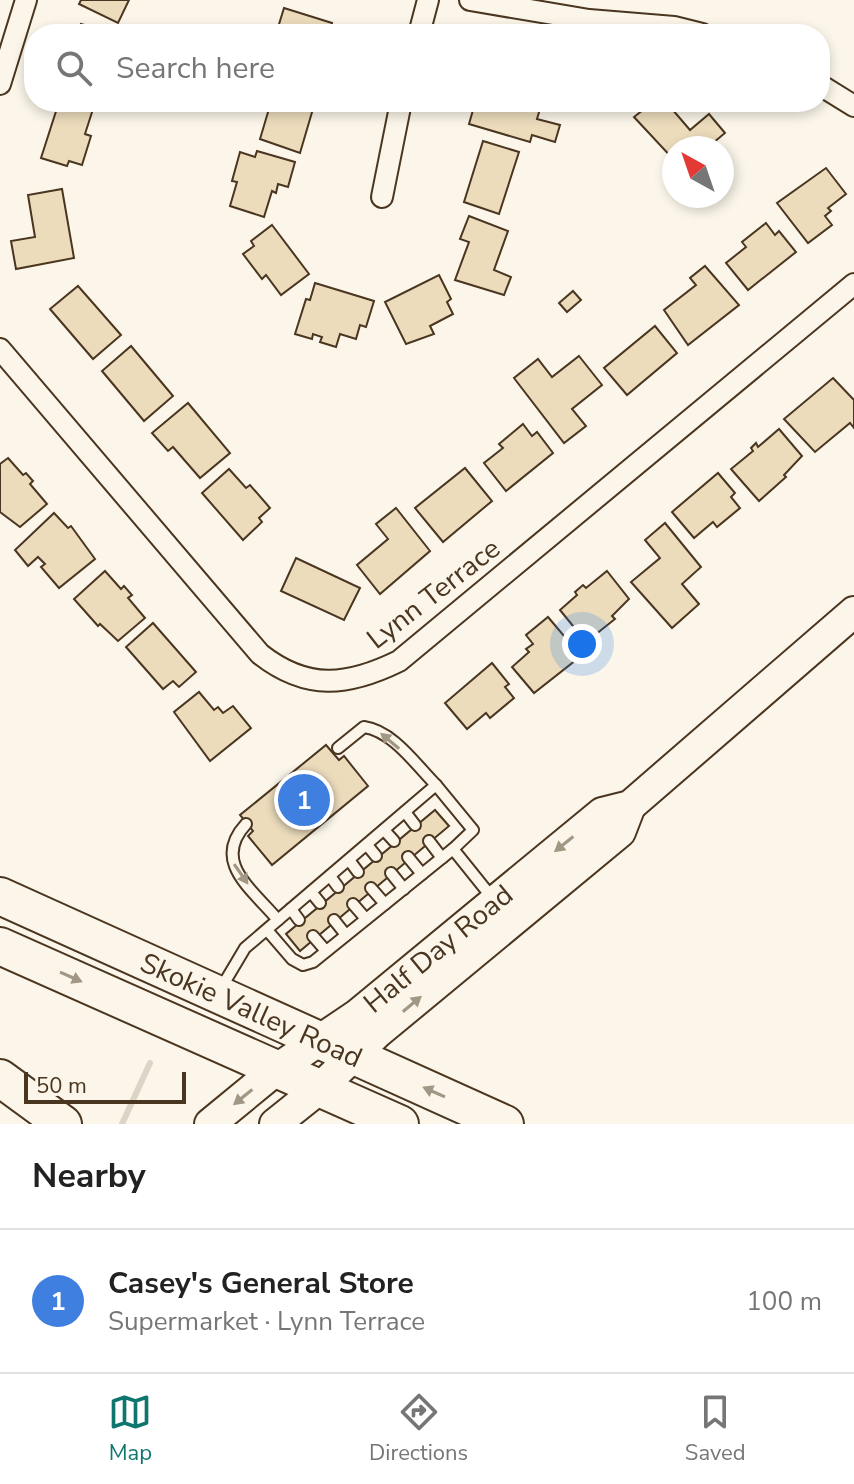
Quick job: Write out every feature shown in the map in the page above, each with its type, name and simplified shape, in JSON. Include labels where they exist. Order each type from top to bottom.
[{"type":"highway","name":"Skokie Valley Road","points":[[0,896],[505,1124]]},
{"type":"highway","name":"Skokie Valley Road","points":[[0,946],[400,1124]]},
{"type":"highway","points":[[0,1078],[61,1123]]},
{"type":"main road","name":"Half Day Road","points":[[210,1124],[277,1069],[357,1015],[602,813],[630,806],[854,612]]},
{"type":"main road","name":"Half Day Road","points":[[275,1124],[620,832],[630,806]]},
{"type":"street","points":[[0,84],[26,0]]},
{"type":"street","points":[[422,24],[428,0]]},
{"type":"street","points":[[470,0],[589,20],[638,24]]},
{"type":"street","points":[[830,91],[854,106]]},
{"type":"street","points":[[382,197],[399,112]]},
{"type":"street","name":"Lynn Terrace","points":[[0,349],[260,654],[276,666],[302,677],[340,682],[367,677],[399,661],[854,284]]},
{"type":"lane","points":[[267,930],[292,959],[303,965],[326,951],[473,830],[436,785],[387,736],[364,727],[338,748]]},
{"type":"lane","points":[[217,995],[245,948],[436,785]]},
{"type":"lane","points":[[405,812],[415,825]]},
{"type":"lane","points":[[246,824],[233,838],[230,855],[237,871],[278,920]]},
{"type":"lane","points":[[384,830],[394,841]]},
{"type":"lane","points":[[429,841],[442,858]]},
{"type":"lane","points":[[367,845],[376,856]]},
{"type":"lane","points":[[453,849],[494,901]]},
{"type":"lane","points":[[408,857],[422,874]]},
{"type":"lane","points":[[349,860],[358,872]]},
{"type":"lane","points":[[391,873],[404,889]]},
{"type":"lane","points":[[330,876],[338,887]]},
{"type":"lane","points":[[371,888],[385,904]]},
{"type":"lane","points":[[311,892],[320,903]]},
{"type":"lane","points":[[353,904],[366,919]]},
{"type":"lane","points":[[291,909],[299,920]]},
{"type":"lane","points":[[334,920],[346,935]]},
{"type":"lane","points":[[313,936],[326,951]]},
{"type":"building","points":[[81,0],[129,0],[118,23],[79,4]]},
{"type":"building","points":[[284,8],[332,23],[332,24],[279,24]]},
{"type":"building","points":[[56,112],[92,112],[85,134],[91,136],[82,165],[69,161],[67,166],[41,158]]},
{"type":"building","points":[[268,112],[312,112],[300,153],[260,139]]},
{"type":"building","points":[[472,112],[539,112],[537,119],[560,125],[555,142],[532,135],[530,142],[469,124]]},
{"type":"building","points":[[640,112],[675,112],[690,130],[709,114],[725,133],[721,136],[662,136],[662,147],[634,117]]},
{"type":"building","points":[[483,141],[519,152],[499,214],[464,202]]},
{"type":"building","points":[[257,151],[295,162],[288,187],[278,184],[276,193],[272,191],[264,217],[230,206],[237,182],[232,181],[240,152],[255,157]]},
{"type":"building","points":[[826,168],[846,194],[828,208],[831,211],[825,216],[832,225],[808,243],[777,203]]},
{"type":"building","points":[[62,189],[74,258],[16,269],[11,241],[35,237],[28,195]]},
{"type":"building","points":[[469,216],[508,231],[494,270],[511,277],[504,295],[455,280],[469,242],[460,239]]},
{"type":"building","points":[[766,223],[775,235],[779,231],[796,252],[748,290],[726,263],[746,247],[742,242]]},
{"type":"building","points":[[272,225],[309,274],[281,295],[266,275],[262,279],[243,254],[254,246],[251,241]]},
{"type":"building","points":[[705,266],[739,305],[688,345],[664,310],[696,285],[690,278]]},
{"type":"building","points":[[439,275],[451,299],[447,302],[453,314],[430,326],[434,334],[406,344],[385,302]]},
{"type":"building","points":[[315,283],[374,301],[366,327],[360,325],[356,339],[340,334],[336,347],[320,342],[322,337],[313,334],[312,339],[295,334],[306,299],[310,300]]},
{"type":"building","points":[[78,286],[121,335],[93,359],[50,309]]},
{"type":"building","points":[[573,291],[581,300],[567,312],[559,303]]},
{"type":"building","points":[[655,326],[677,353],[627,395],[604,368]]},
{"type":"building","points":[[131,346],[173,396],[144,421],[102,371]]},
{"type":"building","points":[[579,356],[602,385],[572,409],[586,426],[564,443],[514,378],[538,359],[552,377]]},
{"type":"building","points":[[833,378],[854,400],[854,428],[850,423],[815,452],[784,419]]},
{"type":"building","points":[[188,403],[230,453],[200,478],[173,447],[168,451],[152,433]]},
{"type":"building","points":[[523,424],[532,436],[537,432],[553,453],[506,491],[484,463],[503,448],[499,444]]},
{"type":"building","points":[[779,429],[802,456],[784,475],[786,477],[759,501],[731,469],[753,451],[751,448],[756,443],[758,447]]},
{"type":"building","points":[[8,458],[33,481],[30,484],[47,504],[20,527],[0,512],[0,464]]},
{"type":"building","points":[[465,468],[492,501],[443,542],[415,508]]},
{"type":"building","points":[[229,469],[246,488],[250,485],[270,508],[259,518],[262,522],[243,540],[202,493]]},
{"type":"building","points":[[718,473],[735,493],[731,497],[740,508],[717,527],[713,522],[694,538],[672,512]]},
{"type":"building","points":[[396,508],[430,551],[380,594],[357,565],[388,539],[376,524]]},
{"type":"building","points":[[54,513],[68,528],[71,526],[95,559],[59,588],[41,567],[45,564],[38,557],[28,566],[15,550]]},
{"type":"building","points":[[665,523],[701,567],[682,584],[699,604],[672,628],[631,582],[660,558],[645,540]]},
{"type":"building","points":[[296,558],[360,588],[344,620],[281,591]]},
{"type":"building","points":[[105,571],[121,589],[124,586],[132,595],[128,598],[145,618],[118,641],[100,624],[98,626],[74,599]]},
{"type":"building","points":[[607,571],[629,599],[612,616],[615,619],[586,642],[560,610],[583,585],[586,588]]},
{"type":"building","points":[[548,617],[581,656],[534,693],[512,667],[529,652],[526,649],[533,644],[526,635]]},
{"type":"building","points":[[153,623],[196,672],[179,687],[173,681],[163,689],[126,647]]},
{"type":"building","points":[[492,663],[509,684],[505,687],[514,698],[490,718],[486,713],[467,729],[445,703]]},
{"type":"building","points":[[199,692],[214,710],[218,707],[223,713],[233,706],[251,728],[210,761],[174,712]]},
{"type":"building","points":[[326,745],[339,760],[344,756],[368,786],[272,865],[248,836],[253,831],[240,815]]},
{"type":"building","points":[[435,810],[449,826],[300,951],[286,934]]},
{"type":"waterway","points":[[122,1124],[150,1063]]},
{"type":"place","name":"Casey's General Store","points":[[304,800]]}]
